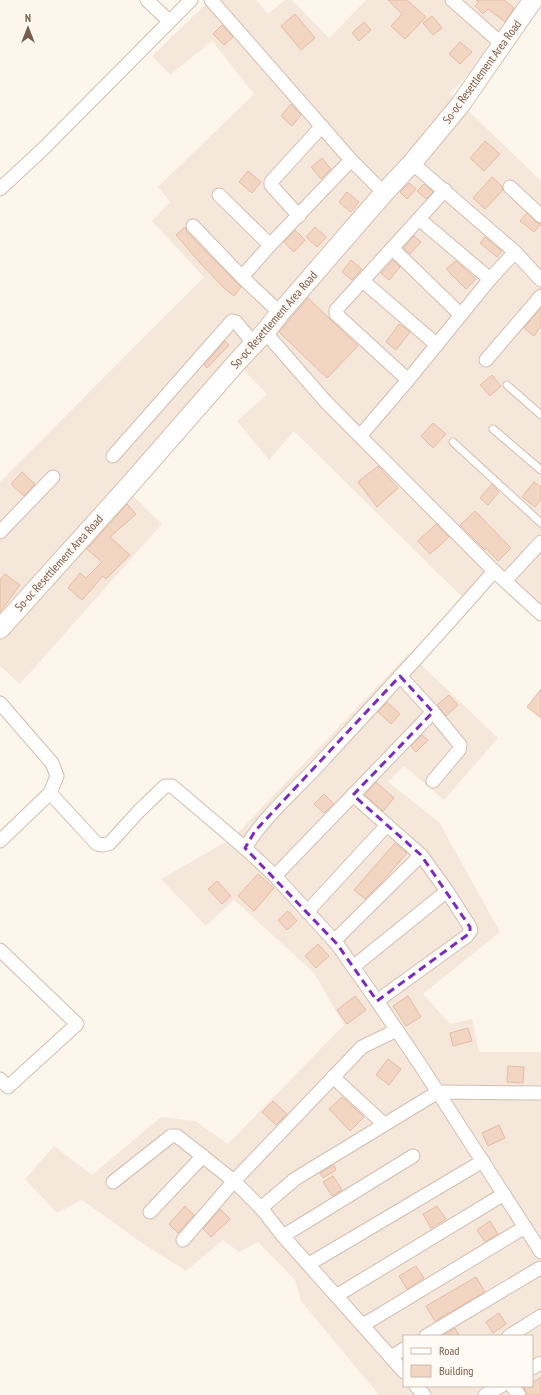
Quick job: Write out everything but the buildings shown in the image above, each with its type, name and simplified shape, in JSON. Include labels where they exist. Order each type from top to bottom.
[{"type":"street","points":[[147,0],[169,21]]},
{"type":"street","points":[[0,189],[43,149],[191,0]]},
{"type":"street","points":[[211,0],[351,160],[384,193]]},
{"type":"street","points":[[452,0],[503,45]]},
{"type":"street","name":"So-oc Resettlement Area Road","points":[[1,625],[126,489],[260,338],[384,193],[412,163],[460,105],[533,0]]},
{"type":"street","points":[[299,216],[271,185],[271,182],[322,126]]},
{"type":"street","points":[[242,277],[351,160]]},
{"type":"street","points":[[412,163],[515,252],[541,280]]},
{"type":"street","points":[[510,187],[541,216]]},
{"type":"street","points":[[408,380],[336,314],[336,310],[445,190]]},
{"type":"street","points":[[219,195],[270,246]]},
{"type":"street","points":[[419,219],[490,279]]},
{"type":"street","points":[[193,226],[242,277],[280,313]]},
{"type":"street","points":[[392,248],[461,315]]},
{"type":"street","points":[[360,436],[437,345],[490,279],[515,252]]},
{"type":"street","points":[[363,282],[437,345]]},
{"type":"street","points":[[486,360],[541,296]]},
{"type":"street","points":[[113,456],[232,321],[236,322],[260,338],[326,402],[494,571],[541,614]]},
{"type":"street","points":[[0,532],[53,477]]},
{"type":"street","points":[[505,581],[541,542]]},
{"type":"street","points":[[246,848],[255,831],[311,773],[494,571]]},
{"type":"street","points":[[400,676],[433,712],[460,745],[459,750],[433,781]]},
{"type":"street","points":[[0,703],[52,763],[57,776],[50,793],[0,841]]},
{"type":"street","points":[[275,876],[433,712]]},
{"type":"street","points":[[50,793],[97,844],[104,845],[110,843],[139,811],[165,786],[172,786],[246,848],[275,876],[334,941],[397,1030],[525,1227],[539,1243]]},
{"type":"street","points":[[353,795],[421,855],[447,891],[470,927],[470,933],[467,936],[377,1001]]},
{"type":"street","points":[[307,912],[387,825]]},
{"type":"street","points":[[334,941],[421,855]]},
{"type":"street","points":[[353,967],[447,891]]},
{"type":"street","points":[[0,950],[77,1024],[8,1087],[0,1078]]},
{"type":"street","points":[[183,1240],[234,1181],[362,1047],[397,1030]]},
{"type":"street","points":[[333,1078],[384,1124]]},
{"type":"street","points":[[261,1208],[295,1179],[438,1092],[541,1093]]},
{"type":"street","points":[[113,1182],[171,1136],[177,1136],[234,1181],[261,1208],[283,1236],[403,1371]]},
{"type":"street","points":[[150,1212],[203,1156]]},
{"type":"street","points":[[283,1236],[413,1156]]},
{"type":"street","points":[[308,1264],[482,1161]]},
{"type":"street","points":[[336,1296],[504,1194]]},
{"type":"street","points":[[363,1325],[525,1227]]},
{"type":"street","points":[[428,1335],[541,1269],[541,1265]]},
{"type":"street","points":[[511,1335],[541,1316]]},
{"type":"street","points":[[391,1357],[403,1350]]},
{"type":"street","points":[[485,1395],[499,1387]]},
{"type":"lane","points":[[507,385],[541,415]]},
{"type":"lane","points":[[493,429],[541,470]]},
{"type":"lane","points":[[454,442],[541,523]]},
{"type":"highlighted area","points":[[400,676],[433,712],[353,795],[421,855],[470,927],[470,933],[377,1001],[337,944],[245,848],[255,831]]},
{"type":"shaded area","points":[[210,0],[256,0],[268,14],[285,0],[292,0],[329,38],[366,0],[528,0],[496,47],[450,93],[541,181],[541,612],[494,571],[465,600],[294,431],[269,460],[237,421],[267,394],[237,363],[126,489],[162,524],[20,684],[0,666],[0,482],[204,277],[152,221],[170,202],[158,187],[254,94],[212,41],[170,75],[152,56]]},
{"type":"shaded area","points":[[409,653],[498,738],[444,800],[404,766],[388,782],[439,822],[500,932],[423,994],[450,1024],[472,1019],[479,1052],[541,1052],[541,1395],[379,1395],[301,1301],[295,1280],[258,1242],[239,1252],[223,1240],[186,1271],[145,1245],[82,1200],[57,1213],[25,1179],[54,1146],[92,1175],[161,1117],[195,1121],[228,1144],[344,1025],[314,973],[234,900],[206,926],[161,879],[233,838]]}]
